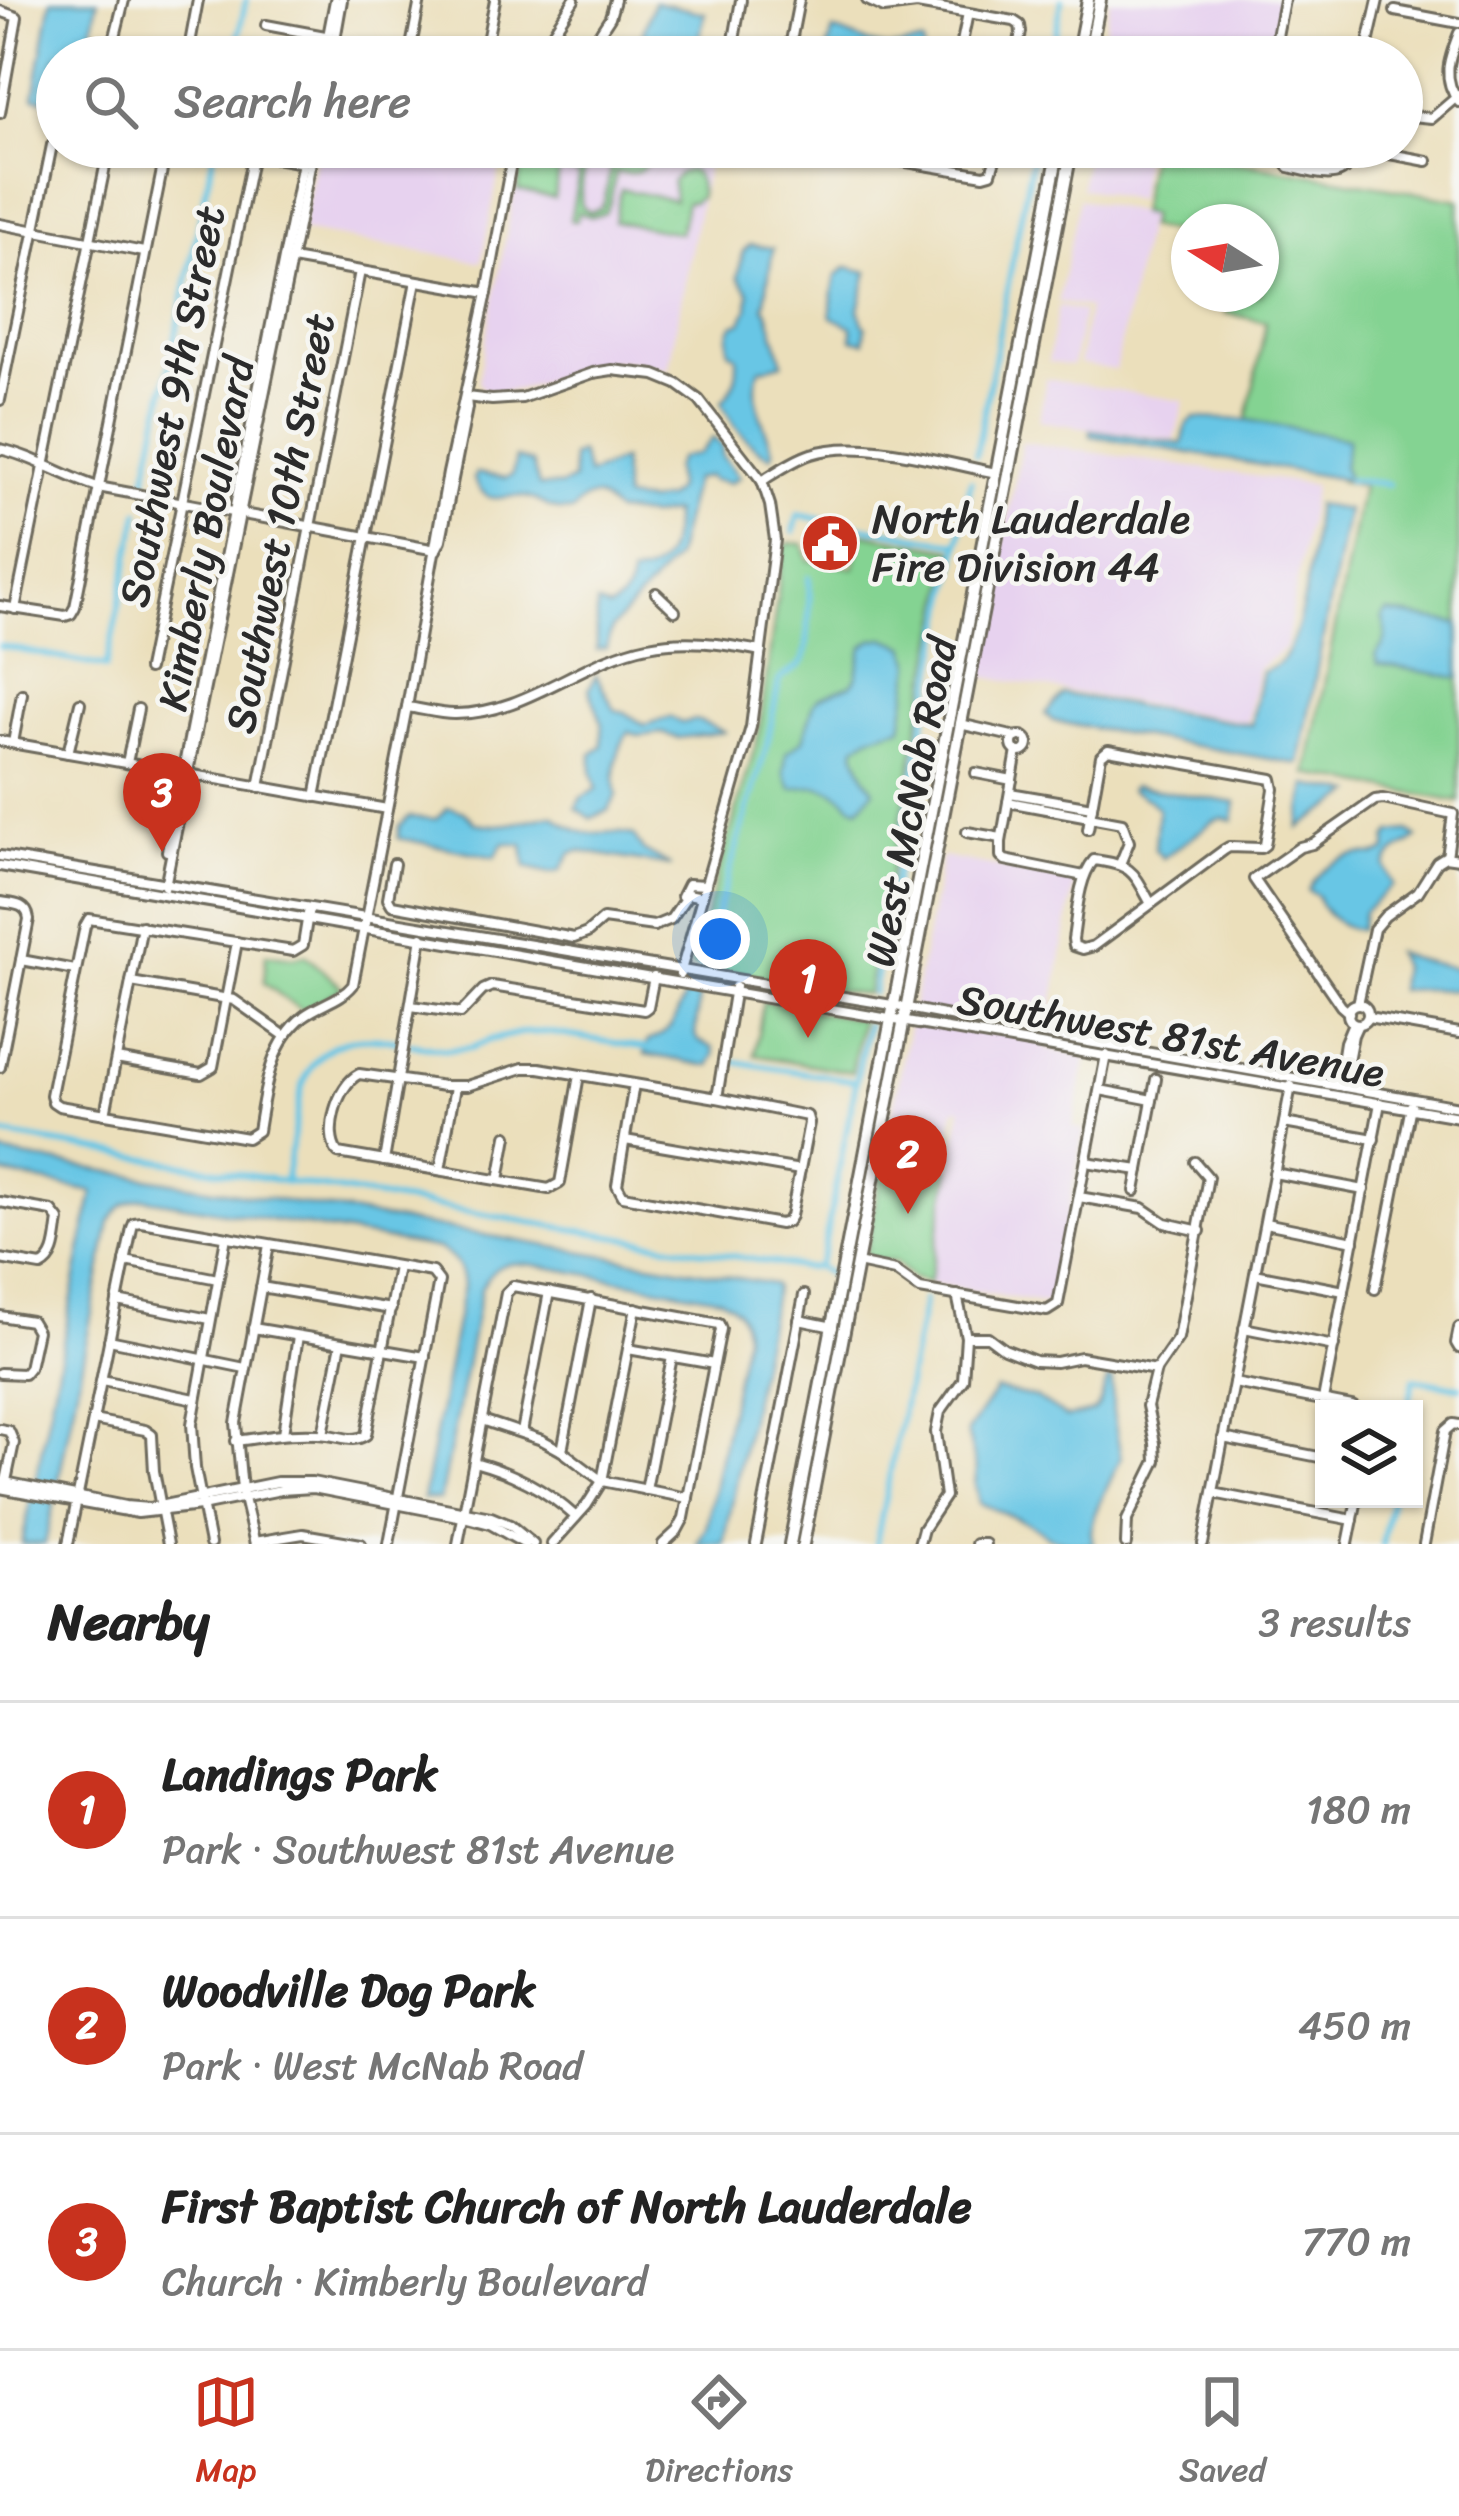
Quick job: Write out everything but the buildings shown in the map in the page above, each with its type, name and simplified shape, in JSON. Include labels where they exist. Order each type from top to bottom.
[{"type":"main road","points":[[1081,36],[1088,0]]},
{"type":"main road","points":[[1093,36],[1100,0]]},
{"type":"main road","name":"West McNab Road","points":[[803,1544],[838,1328],[844,1261],[954,723],[978,568],[1055,168]]},
{"type":"main road","name":"West McNab Road","points":[[954,723],[978,626],[1068,168]]},
{"type":"main road","points":[[978,568],[981,578],[974,612],[978,626]]},
{"type":"main road","name":"West McNab Road","points":[[790,1544],[838,1328],[858,1263],[898,1012]]},
{"type":"street","points":[[115,36],[124,0]]},
{"type":"street","points":[[191,36],[198,0]]},
{"type":"street","points":[[332,36],[338,0]]},
{"type":"street","points":[[413,36],[420,0]]},
{"type":"street","points":[[488,36],[495,0]]},
{"type":"street","points":[[551,36],[574,0]]},
{"type":"street","points":[[599,36],[615,0]]},
{"type":"street","points":[[735,36],[742,0]]},
{"type":"street","points":[[792,36],[799,0]]},
{"type":"street","points":[[867,0],[884,8],[917,4],[1013,21],[1020,25],[1019,36]]},
{"type":"street","points":[[1277,36],[1284,0]]},
{"type":"street","points":[[1370,36],[1378,0]]},
{"type":"street","points":[[0,11],[17,17],[0,113]]},
{"type":"street","points":[[1395,11],[1459,23]]},
{"type":"street","points":[[963,36],[968,13]]},
{"type":"street","points":[[266,25],[322,36]]},
{"type":"street","points":[[1423,117],[1432,118],[1458,98],[1448,84],[1459,33]]},
{"type":"street","points":[[1423,160],[1427,161]]},
{"type":"street","points":[[0,400],[49,168]]},
{"type":"street","points":[[16,609],[105,168]]},
{"type":"street","points":[[0,606],[71,614],[159,168]]},
{"type":"street","name":"Southwest 9th Street","points":[[148,669],[250,168]]},
{"type":"street","name":"Kimberly Boulevard","points":[[163,887],[288,258],[298,186],[305,168]]},
{"type":"street","name":"Kimberly Boulevard","points":[[288,258],[299,223],[306,168]]},
{"type":"street","points":[[308,913],[303,945],[292,951],[89,919],[75,970],[53,1102],[254,1137],[274,1056],[285,1036],[308,1013],[350,990],[510,168]]},
{"type":"street","points":[[944,168],[984,175],[993,168]]},
{"type":"street","points":[[1295,168],[1334,175],[1345,168]]},
{"type":"street","points":[[298,186],[299,223]]},
{"type":"street","points":[[0,224],[144,252]]},
{"type":"street","points":[[288,258],[487,293]]},
{"type":"street","name":"Southwest 10th Street","points":[[259,787],[360,271]]},
{"type":"street","points":[[315,796],[416,281]]},
{"type":"street","points":[[466,397],[522,398],[612,370],[655,374],[704,405],[762,481],[775,540],[751,727],[679,976]]},
{"type":"street","points":[[762,481],[814,453],[850,448],[996,473]]},
{"type":"street","points":[[0,449],[98,488],[436,550]]},
{"type":"street","points":[[656,593],[675,611]]},
{"type":"street","points":[[407,707],[452,714],[498,708],[645,646],[703,641],[761,651]]},
{"type":"street","points":[[13,743],[22,694]]},
{"type":"street","points":[[68,753],[80,703]]},
{"type":"street","points":[[127,763],[138,710]]},
{"type":"street","points":[[954,723],[993,730],[1015,744],[1001,856],[1084,876]]},
{"type":"street","points":[[0,741],[387,809]]},
{"type":"street","points":[[1088,829],[1101,756],[1108,750],[1272,779],[1264,845],[1256,850],[1223,850],[1151,904],[1094,946],[1074,946],[1084,876],[1094,860],[1129,868],[1151,904]]},
{"type":"street","points":[[976,773],[1012,780]]},
{"type":"street","points":[[1009,797],[1091,812],[1121,823],[1129,842],[1120,864]]},
{"type":"street","points":[[1354,1023],[1254,879],[1383,799],[1453,814],[1447,857]]},
{"type":"street","points":[[968,832],[1001,838]]},
{"type":"street","points":[[0,856],[163,887]]},
{"type":"street","points":[[1341,1086],[1354,1023],[1363,1009],[1376,926],[1418,892],[1437,862],[1447,857],[1459,859]]},
{"type":"street","points":[[394,863],[388,898],[392,905],[574,938],[603,920],[654,926],[670,920],[688,894],[702,897]]},
{"type":"street","points":[[0,866],[163,887]]},
{"type":"street","points":[[679,907],[678,894],[688,884],[706,885]]},
{"type":"street","name":"Southwest 81st Avenue","points":[[163,887],[898,1012],[1380,1102],[1459,1107]]},
{"type":"street","points":[[0,902],[28,911],[0,1066]]},
{"type":"street","points":[[105,1114],[142,926]]},
{"type":"street","points":[[384,1161],[423,933]]},
{"type":"street","name":"Southwest 81st Avenue","points":[[423,933],[654,977],[679,976]]},
{"type":"street","points":[[116,1059],[208,1072],[237,942]]},
{"type":"street","points":[[21,961],[75,970]]},
{"type":"street","points":[[411,1006],[461,1013],[492,986],[644,1010],[654,977]]},
{"type":"street","points":[[131,982],[234,1000],[285,1036]]},
{"type":"street","points":[[717,1098],[736,986]]},
{"type":"street","points":[[1341,1086],[1352,1064],[1357,1036],[1352,1006],[1459,1033]]},
{"type":"street","points":[[1346,1073],[1347,1048]]},
{"type":"street","points":[[844,1261],[895,1271],[920,1288],[1053,1309],[1058,1304],[1107,1050]]},
{"type":"street","points":[[579,1075],[560,1183],[549,1189],[333,1149],[339,1091],[359,1074],[455,1087],[481,1084],[523,1068],[579,1075],[634,1084],[717,1098],[807,1116],[787,1222],[619,1193],[634,1084]]},
{"type":"street","points":[[1135,1191],[1156,1079]]},
{"type":"street","points":[[1203,1544],[1292,1082]]},
{"type":"street","name":"Southwest 81st Avenue","points":[[1292,1082],[1341,1086],[1459,1117]]},
{"type":"street","points":[[440,1170],[455,1087]]},
{"type":"street","points":[[1100,1090],[1152,1100]]},
{"type":"street","points":[[1234,1383],[1323,1400],[1380,1102]]},
{"type":"street","points":[[1375,1289],[1412,1103]]},
{"type":"street","points":[[1285,1123],[1373,1139]]},
{"type":"street","points":[[499,1180],[507,1136]]},
{"type":"street","points":[[625,1140],[800,1170]]},
{"type":"street","points":[[1086,1162],[1139,1171]]},
{"type":"street","points":[[1126,1544],[1127,1520],[1156,1461],[1147,1406],[1156,1370],[1178,1338],[1200,1231],[1208,1178],[1195,1162]]},
{"type":"street","points":[[1274,1173],[1364,1190]]},
{"type":"street","points":[[1079,1197],[1143,1208],[1165,1222],[1200,1231]]},
{"type":"street","points":[[0,1202],[57,1214],[59,1220],[47,1264],[0,1258]]},
{"type":"street","points":[[71,1544],[125,1261],[134,1223],[141,1222],[437,1276],[389,1544]]},
{"type":"street","points":[[1265,1223],[1354,1241]]},
{"type":"street","points":[[210,1544],[192,1448],[195,1399],[226,1237]]},
{"type":"street","points":[[269,1245],[238,1405],[236,1442],[255,1543],[303,1534],[361,1544]]},
{"type":"street","points":[[125,1261],[218,1280]]},
{"type":"street","points":[[236,1442],[283,1434],[362,1439],[366,1435],[398,1267]]},
{"type":"street","points":[[1256,1274],[1344,1292]]},
{"type":"street","points":[[458,1544],[513,1286],[719,1324],[684,1518],[663,1544]]},
{"type":"street","points":[[261,1287],[391,1309]]},
{"type":"street","points":[[522,1432],[549,1292]]},
{"type":"street","points":[[756,1544],[804,1295]]},
{"type":"street","points":[[919,1544],[923,1529],[945,1496],[936,1432],[940,1412],[963,1380],[966,1337],[958,1295]]},
{"type":"street","points":[[562,1450],[591,1299]]},
{"type":"street","points":[[117,1301],[210,1319]]},
{"type":"street","points":[[551,1544],[602,1481],[636,1308]]},
{"type":"street","points":[[0,1316],[32,1321],[38,1331],[24,1374],[0,1372]]},
{"type":"street","points":[[799,1320],[838,1328]]},
{"type":"street","points":[[253,1328],[424,1358]]},
{"type":"street","points":[[1244,1328],[1334,1346]]},
{"type":"street","points":[[1459,1328],[1459,1348]]},
{"type":"street","points":[[283,1434],[298,1336]]},
{"type":"street","points":[[966,1337],[988,1337],[1035,1361],[1080,1357],[1156,1370]]},
{"type":"street","points":[[109,1340],[245,1368]]},
{"type":"street","points":[[323,1434],[341,1343]]},
{"type":"street","points":[[628,1349],[714,1364]]},
{"type":"street","points":[[646,1490],[672,1357]]},
{"type":"street","points":[[102,1380],[195,1399]]},
{"type":"street","points":[[93,1420],[152,1435],[168,1544]]},
{"type":"street","points":[[482,1420],[562,1450],[602,1481],[688,1498]]},
{"type":"street","points":[[1424,1544],[1445,1431],[1454,1426]]},
{"type":"street","points":[[0,1429],[13,1436],[3,1484],[161,1509],[300,1481],[510,1525],[529,1544]]},
{"type":"street","points":[[1223,1438],[1315,1456]]},
{"type":"street","points":[[473,1462],[520,1477],[576,1517]]},
{"type":"street","points":[[1213,1493],[1353,1520]]},
{"type":"street","points":[[1348,1544],[1355,1508]]},
{"type":"shaded area","points":[[1110,0],[1281,0],[1275,36],[1104,36]]},
{"type":"shaded area","points":[[314,168],[500,168],[481,262],[301,231]]},
{"type":"shaded area","points":[[519,168],[707,168],[668,370],[632,361],[607,361],[521,389],[484,390],[478,382]]},
{"type":"shaded area","points":[[1084,168],[1142,168],[1137,200],[1081,188]]},
{"type":"shaded area","points":[[1079,199],[1148,215],[1115,370],[1079,364],[1088,308],[1058,302]]},
{"type":"shaded area","points":[[1058,306],[1083,312],[1072,366],[1048,362]]},
{"type":"shaded area","points":[[1046,379],[1184,401],[1175,440],[1039,421]]},
{"type":"shaded area","points":[[1022,442],[1314,485],[1285,648],[1258,669],[1247,722],[979,676]]},
{"type":"shaded area","points":[[942,857],[1075,881],[1045,1049],[1087,1056],[1073,1127],[1084,1130],[1047,1304],[929,1283],[962,1108],[955,1108],[944,1164],[885,1152]]},
{"type":"green space","points":[[521,168],[559,172],[554,198],[517,190]]},
{"type":"green space","points":[[580,168],[586,168],[581,200],[589,212],[600,209],[604,202],[611,168],[642,168],[616,172],[605,213],[591,217],[578,212],[576,221],[570,220]]},
{"type":"green space","points":[[1147,168],[1273,168],[1459,200],[1459,802],[1307,774],[1362,486],[1340,481],[1347,439],[1247,420],[1266,322],[1226,313],[1279,312],[1279,204],[1171,204],[1171,231],[1148,227],[1150,215],[1139,213]]},
{"type":"green space","points":[[689,170],[697,178],[700,196],[686,202],[680,233],[614,221],[621,189],[674,200],[672,181]]},
{"type":"green space","points":[[860,533],[953,550],[867,995],[691,966],[759,733],[784,547],[803,544],[808,560],[854,568]]},
{"type":"green space","points":[[266,954],[305,955],[343,988],[302,1011],[264,983]]},
{"type":"green space","points":[[763,1001],[861,1020],[852,1072],[755,1055]]},
{"type":"green space","points":[[884,1157],[950,1170],[929,1283],[912,1278],[895,1262],[865,1258]]},
{"type":"water","points":[[51,0],[98,0],[91,36],[45,36]]},
{"type":"water","points":[[654,2],[705,13],[700,36],[642,36]]},
{"type":"water","points":[[750,245],[773,248],[764,307],[783,363],[760,369],[756,390],[774,452],[771,456],[742,434],[722,402],[737,369],[737,356],[729,351],[730,331],[748,309],[749,292],[738,277],[743,251]]},
{"type":"water","points":[[847,267],[868,272],[859,309],[866,327],[864,342],[852,339],[852,327],[832,317],[836,276]]},
{"type":"water","points":[[1194,418],[1247,420],[1348,439],[1343,466],[1348,480],[1091,436],[1091,430],[1182,444],[1187,424]]},
{"type":"water","points":[[713,438],[739,477],[730,483],[709,476],[694,479],[675,558],[612,628],[606,648],[597,650],[597,604],[614,606],[624,596],[631,576],[663,560],[670,545],[673,513],[615,512],[594,497],[584,499],[573,511],[558,510],[525,497],[485,495],[474,479],[476,473],[512,475],[516,458],[532,463],[539,486],[561,486],[573,480],[572,456],[580,453],[588,475],[622,460],[624,499],[648,502],[668,498],[676,488],[674,468],[679,458],[698,454]]},
{"type":"water","points":[[1316,505],[1347,510],[1299,764],[1053,721],[1045,714],[1063,694],[1251,725],[1262,672],[1283,659],[1298,623]]},
{"type":"water","points":[[1387,612],[1459,624],[1459,678],[1378,664],[1375,655],[1386,638],[1382,618]]},
{"type":"water","points":[[884,638],[906,646],[912,664],[902,727],[870,736],[856,746],[874,790],[859,808],[824,788],[792,789],[784,773],[786,753],[803,740],[814,703],[851,685],[863,647]]},
{"type":"water","points":[[596,675],[615,710],[644,725],[671,717],[681,723],[696,720],[726,732],[678,738],[629,732],[616,762],[617,795],[608,811],[591,818],[576,808],[581,798],[597,789],[592,754],[602,746],[602,723],[589,689]]},
{"type":"water","points":[[1307,785],[1354,793],[1299,828]]},
{"type":"water","points":[[1133,786],[1236,803],[1233,820],[1214,821],[1163,858],[1155,850],[1158,809],[1130,790]]},
{"type":"water","points":[[448,808],[486,825],[553,815],[586,833],[633,835],[643,850],[671,866],[579,851],[571,853],[560,871],[550,873],[526,867],[523,845],[504,843],[495,857],[398,838],[399,827],[409,817],[436,819]]},
{"type":"water","points":[[1408,831],[1417,837],[1388,861],[1385,867],[1393,885],[1363,912],[1360,930],[1334,919],[1308,891],[1335,863],[1350,856],[1383,853],[1391,833]]},
{"type":"water","points":[[1395,952],[1455,968],[1459,987],[1451,991],[1398,989],[1401,967]]},
{"type":"water","points":[[685,995],[699,997],[695,1035],[714,1048],[710,1066],[645,1054],[648,1041],[672,1024]]},
{"type":"water","points":[[0,1153],[773,1284],[724,1544],[697,1544],[707,1525],[744,1337],[739,1313],[720,1298],[535,1265],[497,1268],[481,1289],[440,1500],[423,1499],[463,1286],[454,1260],[440,1249],[143,1198],[123,1206],[110,1222],[57,1488],[35,1483],[93,1192],[0,1173]]},
{"type":"water","points":[[1108,1379],[1112,1380],[1121,1458],[1095,1513],[1093,1544],[1049,1537],[979,1503],[977,1469],[967,1432],[996,1390],[1036,1398],[1066,1417],[1093,1411]]},
{"type":"water","points":[[31,1497],[54,1502],[45,1544],[22,1544]]},
{"type":"waterway","points":[[238,36],[246,0]]},
{"type":"waterway","points":[[1055,36],[1062,0]]},
{"type":"waterway","points":[[145,483],[211,168]]},
{"type":"waterway","points":[[976,455],[1030,168]]},
{"type":"waterway","points":[[1348,480],[1388,484]]},
{"type":"waterway","points":[[873,993],[971,481]]},
{"type":"waterway","points":[[0,646],[106,667],[139,512]]},
{"type":"waterway","points":[[794,532],[798,515],[959,544]]},
{"type":"waterway","points":[[701,967],[767,745],[779,681],[805,655],[809,577]]},
{"type":"waterway","points":[[0,1134],[817,1267],[867,1025]]},
{"type":"waterway","points":[[411,1044],[446,1050],[471,1048],[520,1033],[546,1032],[654,1049]]},
{"type":"waterway","points":[[285,1182],[302,1087],[318,1059],[352,1040],[398,1041]]},
{"type":"waterway","points":[[731,1061],[856,1081]]},
{"type":"waterway","points":[[817,1267],[833,1276]]},
{"type":"waterway","points":[[876,1544],[924,1300]]},
{"type":"waterway","points":[[1410,1400],[1414,1379],[1459,1387]]},
{"type":"waterway","points":[[1382,1544],[1389,1508]]},
{"type":"place","name":"North Lauderdale Fire Division 44","points":[[830,543]]},
{"type":"place","name":"First Baptist Church of North Lauderdale","points":[[162,852]]},
{"type":"place","name":"Landings Park","points":[[808,1038]]},
{"type":"place","name":"Woodville Dog Park","points":[[908,1214]]}]
